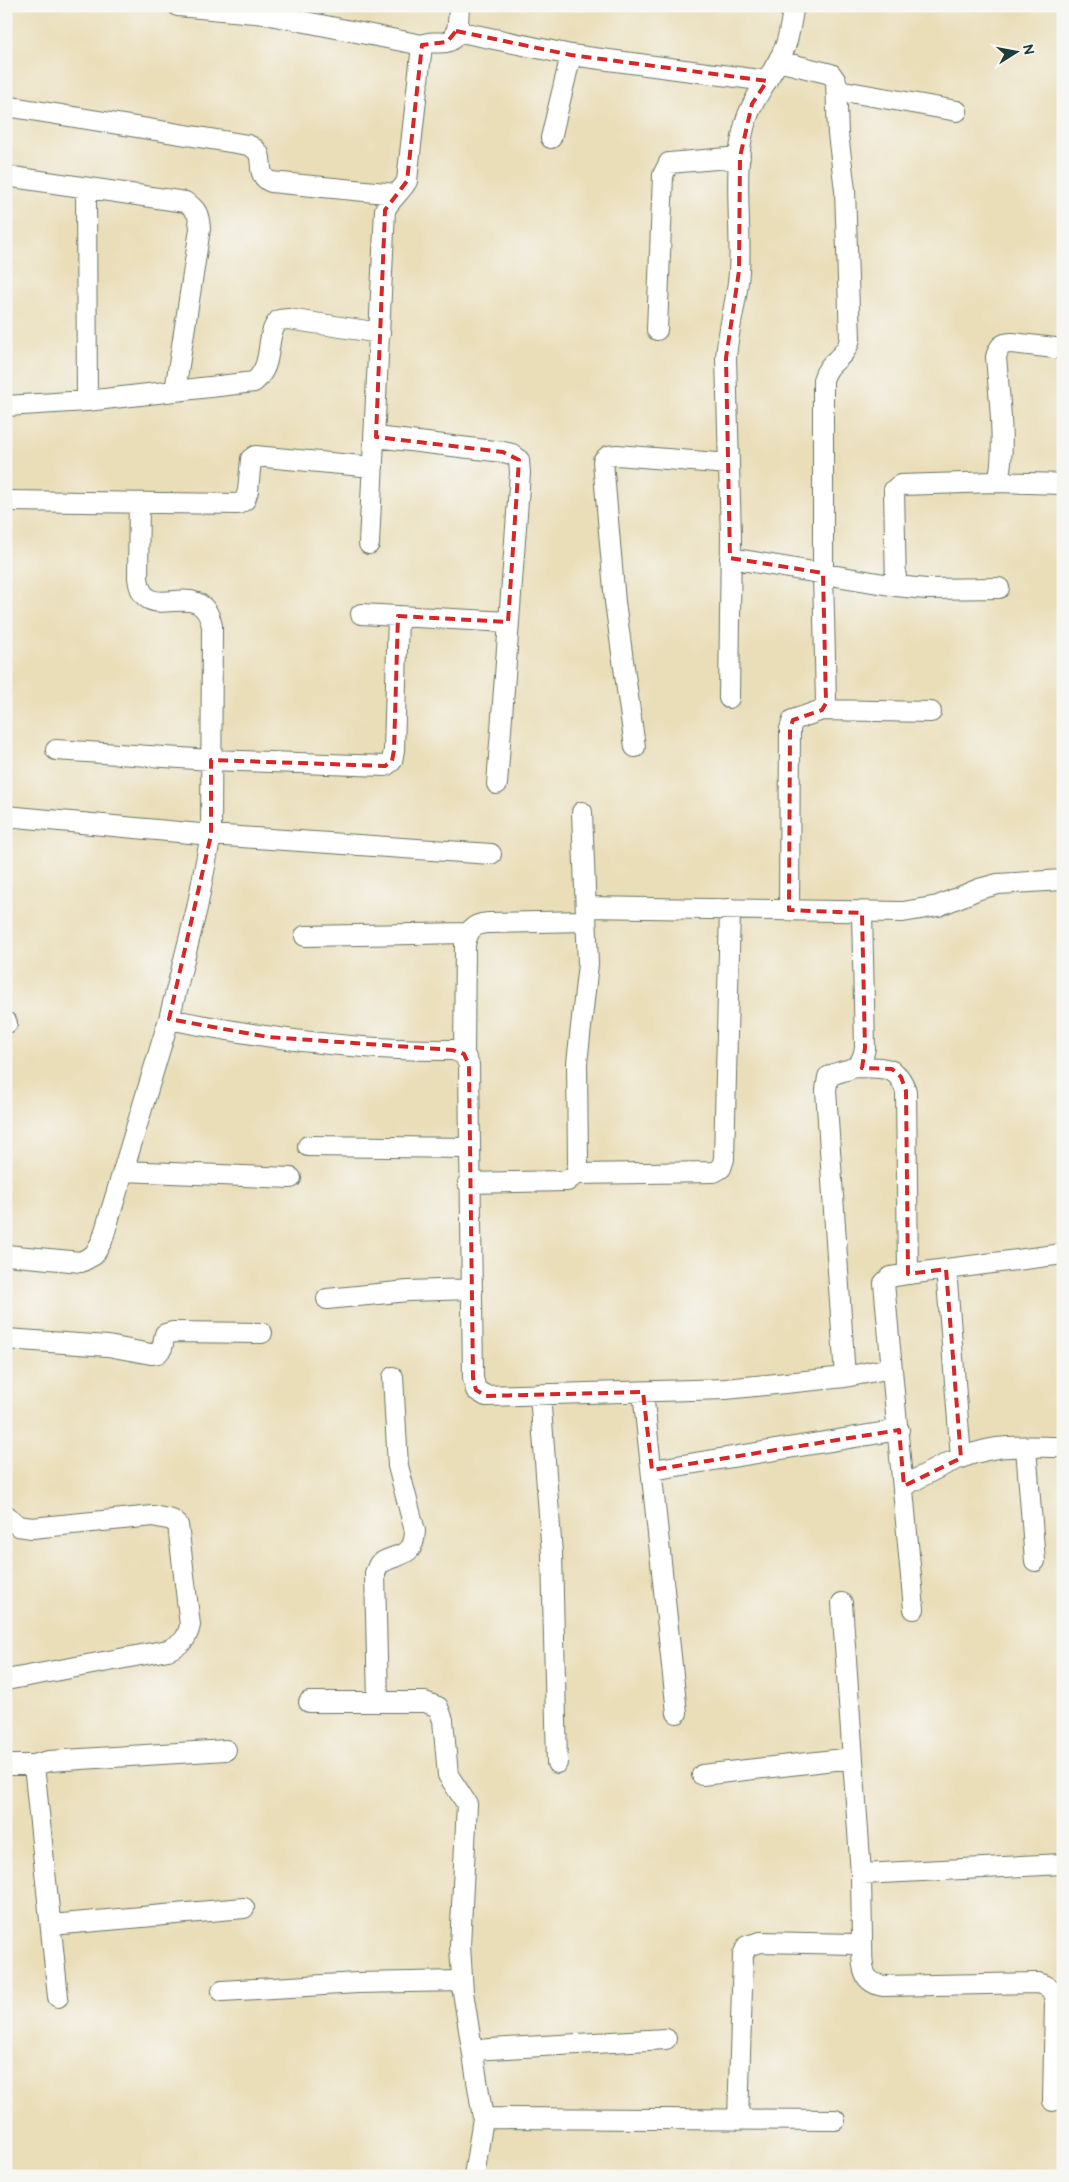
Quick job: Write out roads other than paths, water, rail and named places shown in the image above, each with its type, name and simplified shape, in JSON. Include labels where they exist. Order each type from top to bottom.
[{"type":"street","points":[[178,6],[265,14],[422,45],[428,42],[447,42],[453,39],[456,31],[458,6]]},
{"type":"street","points":[[729,698],[730,558],[726,358],[727,337],[735,308],[739,271],[740,157],[744,126],[752,104],[767,81],[785,46],[794,6]]},
{"type":"street","points":[[456,31],[571,55],[767,81]]},
{"type":"street","points":[[369,544],[376,437],[383,223],[385,210],[396,194],[403,189],[407,181],[422,45]]},
{"type":"street","points":[[552,138],[571,55]]},
{"type":"street","points":[[778,61],[831,74],[836,81],[838,90],[837,120],[845,190],[850,339],[847,350],[826,369],[823,380],[823,573],[827,692],[826,703],[822,710]]},
{"type":"street","points":[[838,90],[957,112]]},
{"type":"street","points":[[6,106],[248,145],[256,148],[260,154],[261,174],[271,182],[396,194]]},
{"type":"street","points":[[657,330],[663,175],[669,164],[740,157]]},
{"type":"street","points":[[6,176],[186,202],[195,208],[199,217],[200,229],[175,392]]},
{"type":"street","points":[[86,188],[87,400]]},
{"type":"street","points":[[6,406],[175,392],[254,382],[262,375],[267,365],[273,326],[279,320],[288,319],[380,333]]},
{"type":"street","points":[[996,482],[1000,476],[1001,455],[996,357],[999,348],[1004,343],[1012,343],[1063,349]]},
{"type":"street","points":[[376,437],[502,452],[512,454],[519,460],[520,473],[497,784]]},
{"type":"street","points":[[635,747],[615,602],[604,461],[608,456],[617,455],[729,464]]},
{"type":"street","points":[[6,501],[238,504],[245,500],[248,491],[251,459],[255,456],[373,467]]},
{"type":"street","points":[[896,586],[894,490],[900,484],[996,482],[1063,484]]},
{"type":"street","points":[[6,1255],[81,1262],[94,1256],[102,1240],[168,1019],[195,917],[211,835],[212,626],[209,612],[202,604],[190,601],[154,602],[144,597],[139,589],[138,577],[139,503]]},
{"type":"street","points":[[730,558],[896,586],[999,588]]},
{"type":"street","points":[[361,614],[508,622]]},
{"type":"street","points":[[56,750],[211,760],[386,766],[392,761],[394,750],[398,616]]},
{"type":"street","points":[[789,910],[790,729],[793,720],[822,710],[932,712]]},
{"type":"street","points":[[576,1174],[578,1164],[576,1082],[588,964],[582,812]]},
{"type":"street","points":[[6,816],[211,835],[491,854]]},
{"type":"street","points":[[891,1368],[844,1377],[726,1390],[486,1396],[476,1390],[473,1378],[468,1183],[468,1065],[464,1054],[465,945],[467,933],[477,924],[483,923],[586,914],[730,910],[862,913],[924,910],[979,889],[998,884],[1063,880]]},
{"type":"street","points":[[468,1183],[567,1181],[576,1174],[714,1172],[721,1168],[724,1159],[730,910]]},
{"type":"street","points":[[857,1067],[863,1060],[865,1048],[862,913]]},
{"type":"street","points":[[306,936],[467,933]]},
{"type":"street","points":[[168,1019],[268,1037],[453,1050],[464,1054]]},
{"type":"street","points":[[844,1377],[826,1090],[828,1077],[836,1072],[857,1067],[892,1069],[901,1077],[906,1091],[908,1274]]},
{"type":"street","points":[[308,1146],[468,1148]]},
{"type":"street","points":[[123,1170],[291,1178]]},
{"type":"street","points":[[914,1609],[884,1283],[890,1277],[908,1274],[1063,1254]]},
{"type":"street","points":[[946,1269],[962,1458]]},
{"type":"street","points":[[327,1300],[408,1292],[471,1289]]},
{"type":"street","points":[[6,1339],[108,1346],[151,1354],[158,1353],[162,1348],[165,1334],[172,1332],[262,1333]]},
{"type":"street","points":[[378,1702],[375,1573],[379,1564],[407,1553],[415,1541],[415,1531],[398,1466],[393,1377]]},
{"type":"street","points":[[643,1392],[677,1713]]},
{"type":"street","points":[[540,1394],[552,1554],[557,1763]]},
{"type":"street","points":[[652,1470],[899,1430]]},
{"type":"street","points":[[904,1486],[962,1458],[999,1448],[1063,1447]]},
{"type":"street","points":[[1026,1448],[1034,1561]]},
{"type":"street","points":[[6,1515],[18,1526],[32,1528],[154,1516],[172,1520],[178,1526],[190,1625],[188,1637],[181,1644],[168,1650],[6,1680]]},
{"type":"street","points":[[842,1602],[861,1874],[862,1940],[866,1978],[872,1984],[884,1986],[1038,1983],[1047,1985],[1053,1991],[1056,2002],[1053,2101]]},
{"type":"street","points":[[309,1702],[425,1702],[438,1708],[443,1720],[448,1775],[467,1804],[460,1946],[462,1981],[483,2118],[474,2176]]},
{"type":"street","points":[[6,1765],[34,1765],[49,1761],[226,1750]]},
{"type":"street","points":[[702,1775],[852,1758]]},
{"type":"street","points":[[34,1765],[58,1997]]},
{"type":"street","points":[[861,1874],[1063,1864]]},
{"type":"street","points":[[51,1925],[244,1908]]},
{"type":"street","points":[[738,2120],[743,1955],[747,1946],[760,1942],[855,1944],[862,1940]]},
{"type":"street","points":[[222,1991],[332,1984],[462,1981]]},
{"type":"street","points":[[473,2050],[666,2039]]},
{"type":"street","points":[[483,2118],[835,2120]]}]
